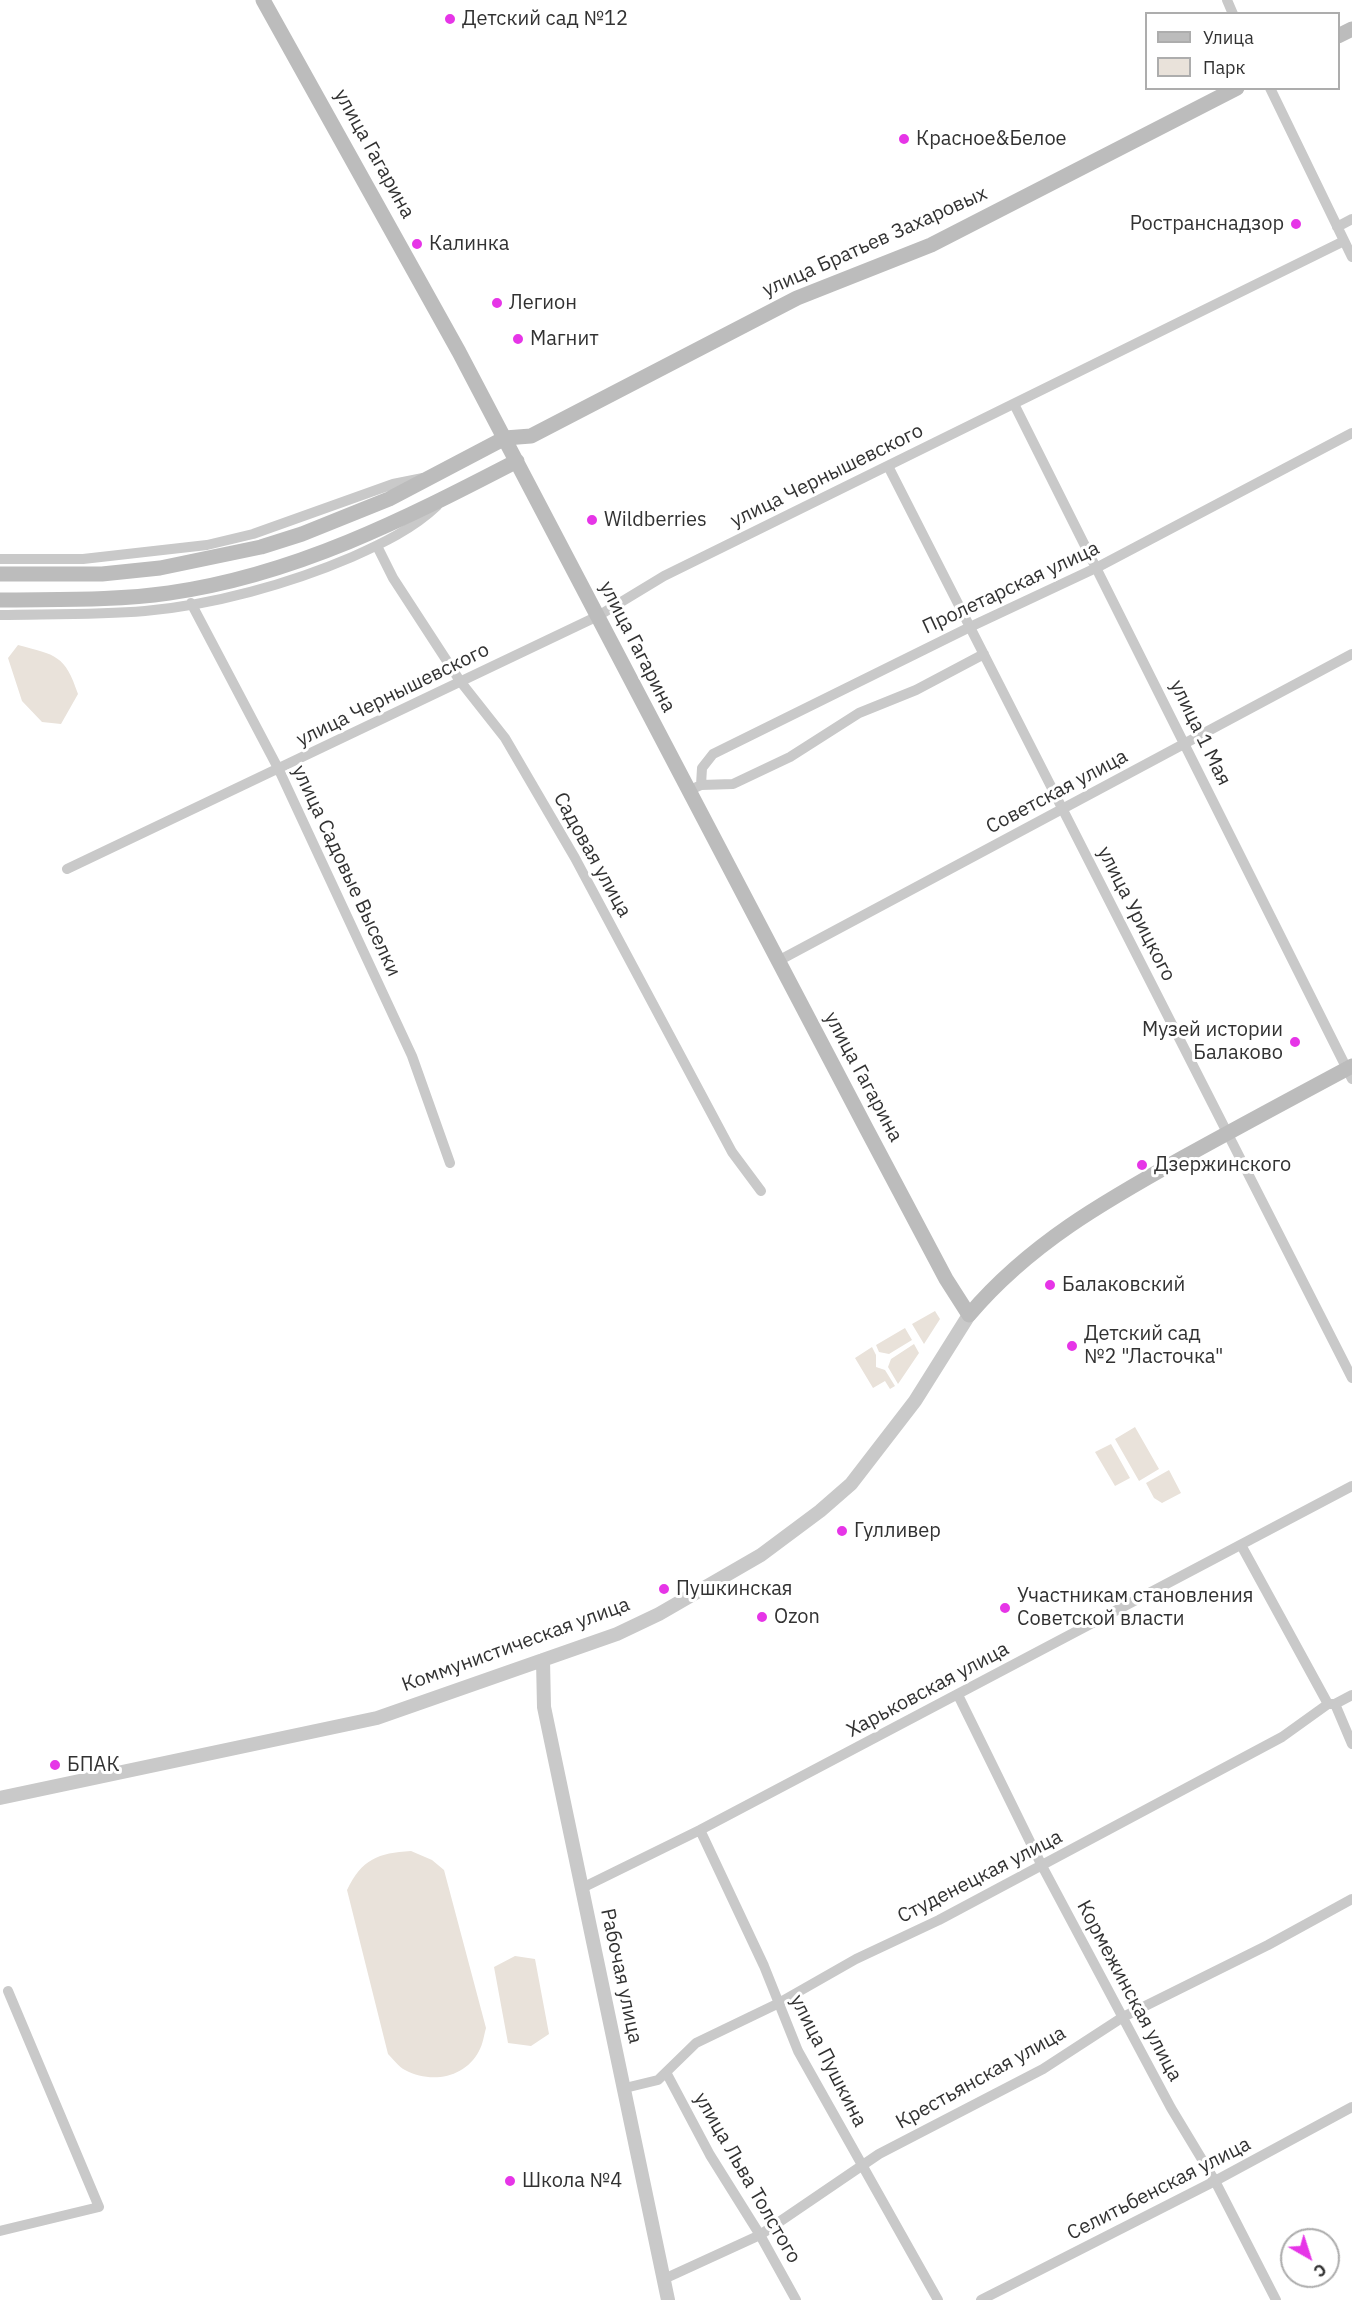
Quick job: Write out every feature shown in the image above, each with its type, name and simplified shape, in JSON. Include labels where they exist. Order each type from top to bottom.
[{"type":"main road","name":"улица Гагарина","points":[[263,0],[411,263],[598,616],[694,788],[778,961],[946,1280],[969,1315]]},
{"type":"main road","name":"улица Братьев Захаровых","points":[[505,438],[531,436],[797,298],[931,245],[1233,90]]},
{"type":"main road","points":[[0,600],[118,598],[223,583],[278,569],[330,551],[446,498],[517,461],[531,436]]},
{"type":"main road","points":[[0,574],[102,574],[207,560],[302,534],[389,499],[505,438]]},
{"type":"main road","name":"Коммунистическая улица","points":[[969,1315],[1007,1273],[1059,1231],[1116,1195],[1228,1133],[1350,1071]]},
{"type":"street","points":[[1271,90],[1352,257]]},
{"type":"street","points":[[1337,227],[1352,219]]},
{"type":"street","name":"улица Чернышевского","points":[[67,869],[279,770],[598,616],[664,576],[1344,241]]},
{"type":"street","name":"улица 1 Мая","points":[[1014,404],[1350,1071]]},
{"type":"street","name":"Пролетарская улица","points":[[694,788],[702,768],[713,754],[970,627],[1098,567],[1352,433]]},
{"type":"street","name":"улица Урицкого","points":[[888,466],[1352,1378]]},
{"type":"street","points":[[0,559],[83,559],[207,545],[299,519],[393,484],[435,476]]},
{"type":"street","points":[[0,615],[147,611],[267,587],[324,569],[377,546],[410,527],[446,498]]},
{"type":"street","name":"Садовая улица","points":[[377,546],[393,578],[460,681],[505,738],[575,858],[732,1152],[761,1191]]},
{"type":"street","name":"улица Садовые Выселки","points":[[191,603],[279,770],[412,1056],[450,1163]]},
{"type":"street","points":[[694,788],[733,784],[790,758],[859,713],[915,690],[984,654]]},
{"type":"street","name":"Советская улица","points":[[778,961],[1352,654]]},
{"type":"street","name":"Коммунистическая улица","points":[[0,1798],[377,1718],[617,1634],[659,1614],[761,1555],[820,1511],[851,1484],[915,1401],[969,1315]]},
{"type":"street","name":"Харьковская улица","points":[[582,1888],[700,1830],[1352,1486]]},
{"type":"street","points":[[1241,1545],[1332,1704],[1352,1744]]},
{"type":"street","name":"Рабочая улица","points":[[543,1660],[544,1707],[668,2300]]},
{"type":"street","name":"Кормежинская улица","points":[[958,1695],[1041,1864],[1171,2108],[1215,2181],[1276,2300]]},
{"type":"street","name":"Студенецкая улица","points":[[625,2088],[649,2084],[667,2074],[696,2043],[777,2004],[856,1959],[939,1920],[1282,1737],[1332,1704],[1352,1695]]},
{"type":"street","name":"улица Пушкина","points":[[700,1830],[764,1966],[777,2004],[798,2051],[938,2300]]},
{"type":"street","name":"Крестьянская улица","points":[[664,2279],[760,2235],[879,2154],[1043,2069],[1123,2016],[1268,1945],[1352,1899]]},
{"type":"street","points":[[0,2231],[99,2207],[8,1991]]},
{"type":"street","name":"улица Льва Толстого","points":[[667,2074],[710,2155],[760,2235],[796,2300]]},
{"type":"street","name":"Селитьбенская улица","points":[[981,2300],[1215,2181],[1352,2106]]},
{"type":"green space","points":[[18,645],[50,655],[63,664],[68,671],[78,694],[61,724],[42,722],[22,701],[8,658]]},
{"type":"green space","points":[[935,1311],[940,1319],[924,1344],[912,1324]]},
{"type":"green space","points":[[905,1328],[912,1340],[889,1354],[879,1352],[876,1345]]},
{"type":"green space","points":[[914,1344],[919,1353],[898,1384],[888,1367],[891,1359]]},
{"type":"green space","points":[[872,1347],[876,1355],[876,1367],[885,1370],[895,1386],[890,1389],[885,1381],[873,1388],[855,1358]]},
{"type":"green space","points":[[1135,1427],[1159,1469],[1139,1481],[1115,1439]]},
{"type":"green space","points":[[1111,1444],[1130,1478],[1115,1486],[1095,1452]]},
{"type":"green space","points":[[1169,1470],[1181,1493],[1162,1503],[1154,1498],[1146,1483]]},
{"type":"green space","points":[[411,1851],[432,1860],[444,1870],[486,2028],[480,2048],[473,2060],[456,2073],[446,2076],[426,2077],[415,2074],[403,2069],[388,2054],[347,1890],[359,1871],[372,1860],[380,1856]]},
{"type":"green space","points":[[515,1956],[535,1959],[549,2034],[531,2046],[508,2043],[494,1967]]},
{"type":"place","name":"Детский сад №12","points":[[450,19]]},
{"type":"place","name":"Красное&Белое","points":[[904,139]]},
{"type":"place","name":"Ространснадзор","points":[[1296,224]]},
{"type":"place","name":"Калинка","points":[[417,244]]},
{"type":"place","name":"Легион","points":[[497,303]]},
{"type":"place","name":"Магнит","points":[[518,339]]},
{"type":"place","name":"Wildberries","points":[[592,520]]},
{"type":"place","name":"Музей истории Балаково","points":[[1295,1042]]},
{"type":"place","name":"Дзержинского","points":[[1142,1165]]},
{"type":"place","name":"Балаковский","points":[[1050,1285]]},
{"type":"place","name":"Детский сад №2 \"Ласточка\"","points":[[1072,1346]]},
{"type":"place","name":"Гулливер","points":[[842,1531]]},
{"type":"place","name":"Пушкинская","points":[[664,1589]]},
{"type":"place","name":"Участникам становления Советской власти","points":[[1005,1608]]},
{"type":"place","name":"Ozon","points":[[762,1617]]},
{"type":"place","name":"БПАК","points":[[55,1765]]},
{"type":"place","name":"Школа №4","points":[[510,2181]]}]
